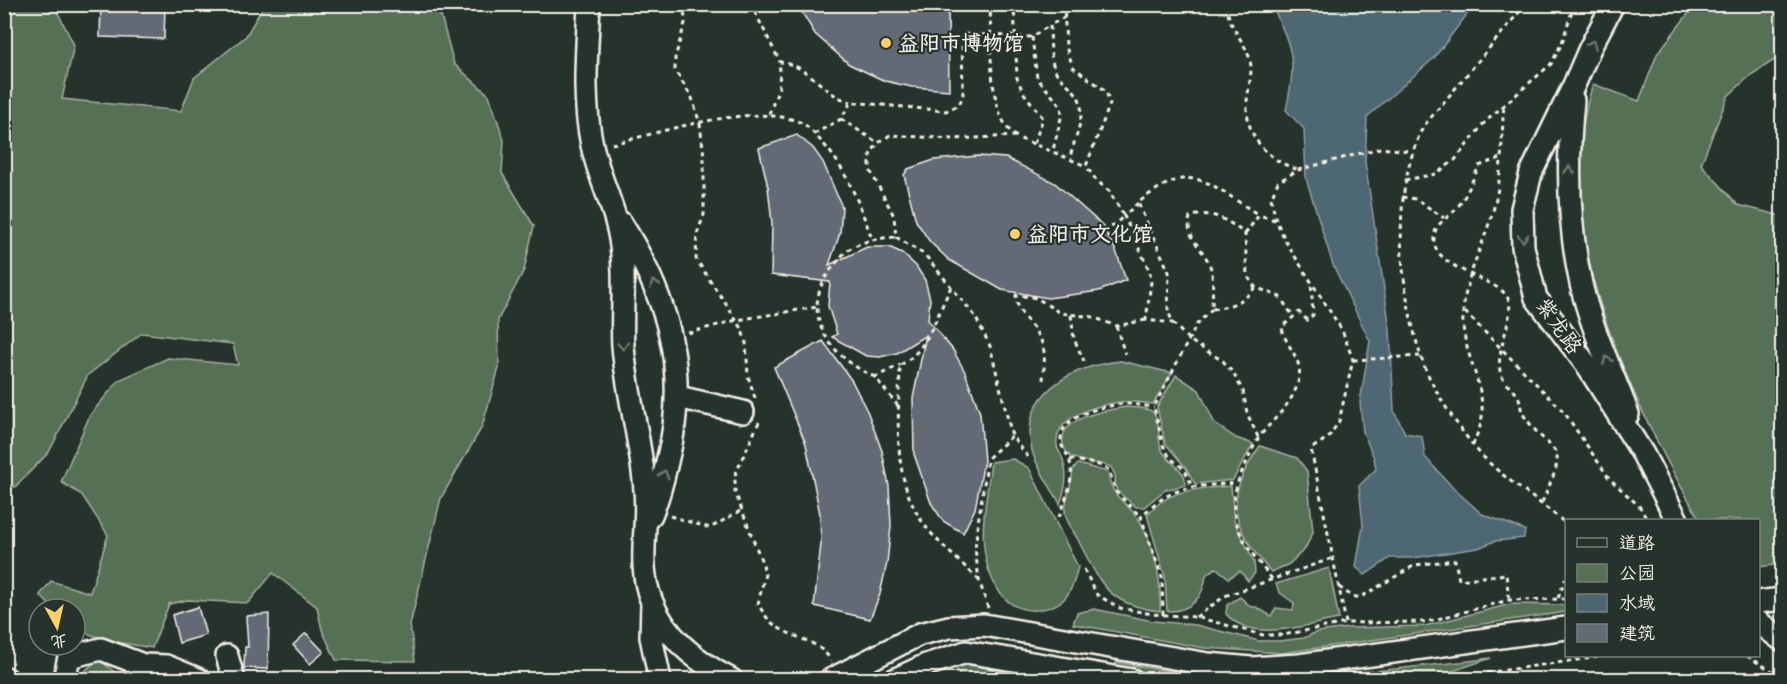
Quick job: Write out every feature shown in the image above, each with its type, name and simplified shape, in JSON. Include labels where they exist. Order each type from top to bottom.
[{"type":"street","name":"紫龙路","points":[[1613,4],[1531,172],[1522,209],[1522,247],[1536,298],[1586,364],[1643,454],[1676,519]]},
{"type":"street","points":[[588,5],[585,92],[592,145],[621,244],[623,344],[627,388],[646,491],[643,571],[652,603],[651,637],[660,680]]},
{"type":"street","name":"紫龙路","points":[[1574,85],[1569,145],[1571,208],[1582,285],[1643,454]]},
{"type":"street","points":[[610,205],[638,249],[666,315],[674,349],[678,397],[668,458],[653,511],[644,529]]},
{"type":"street","points":[[678,397],[754,411]]},
{"type":"street","points":[[1615,411],[1664,519]]},
{"type":"street","points":[[1760,602],[1782,598]]},
{"type":"street","points":[[652,603],[688,652],[716,677]]},
{"type":"street","points":[[1760,624],[1782,640]]},
{"type":"street","points":[[830,670],[920,634],[949,627],[984,625],[1208,664],[1251,668],[1299,665],[1565,628]]},
{"type":"street","points":[[1094,671],[1097,644]]},
{"type":"street","points":[[64,680],[69,657],[101,649],[143,665],[166,666],[200,680]]},
{"type":"street","points":[[894,680],[926,665],[966,652],[1094,671],[1132,680]]},
{"type":"street","points":[[227,656],[234,680]]},
{"type":"street","points":[[4,677],[8,680]]},
{"type":"path","points":[[684,4],[685,23],[675,57],[675,70],[692,98],[700,124],[704,156],[702,177],[704,214],[697,234],[696,259],[737,320],[746,343],[748,376],[759,426],[735,475],[735,492],[740,512],[765,574],[758,604],[767,619],[776,627],[825,650],[830,670]]},
{"type":"path","points":[[752,4],[780,62],[779,88],[769,114]]},
{"type":"path","points":[[990,4],[998,111],[1016,136]]},
{"type":"path","points":[[1014,4],[1017,78],[1023,92],[1043,118],[1034,144]]},
{"type":"path","points":[[1064,4],[1066,47],[1073,67],[1106,92],[1110,104],[1086,166]]},
{"type":"path","points":[[1227,4],[1232,28],[1250,58],[1247,124],[1268,153],[1282,165],[1298,170]]},
{"type":"path","points":[[1526,4],[1423,127],[1412,150],[1402,197],[1402,252],[1420,356],[1438,393],[1473,445],[1495,469],[1542,502],[1565,523]]},
{"type":"path","points":[[1405,180],[1436,174],[1455,160],[1485,122],[1551,64],[1562,43],[1574,4]]},
{"type":"path","points":[[780,62],[796,64],[838,98],[851,102],[946,111],[959,105],[963,96],[962,34],[1032,37],[1065,17]]},
{"type":"path","points":[[1050,25],[1053,63],[1057,73],[1076,92],[1081,103],[1082,114],[1070,157]]},
{"type":"path","points":[[1032,37],[1037,78],[1061,106],[1062,114],[1052,150]]},
{"type":"path","points":[[814,134],[841,119],[851,102]]},
{"type":"path","points":[[1473,445],[1482,417],[1482,402],[1467,350],[1463,310],[1468,274],[1492,214],[1500,158],[1504,104]]},
{"type":"path","points":[[612,144],[700,124],[769,114],[804,124],[833,154],[854,191],[872,239]]},
{"type":"path","points":[[841,119],[878,143]]},
{"type":"path","points":[[896,237],[894,216],[870,170],[870,155],[878,143],[890,135],[953,139],[1016,136],[1070,157],[1086,166],[1108,191],[1124,216],[1150,272],[1146,320]]},
{"type":"path","points":[[1346,623],[1311,449],[1329,437],[1339,421],[1353,360],[1342,330],[1276,220],[1271,198],[1278,182],[1298,170],[1380,148],[1412,150]]},
{"type":"path","points":[[1500,158],[1479,166],[1463,200],[1435,229],[1433,240],[1438,251],[1450,263],[1494,286],[1506,295],[1510,309],[1499,349],[1502,376],[1518,397],[1522,412],[1554,447],[1558,458],[1557,470],[1542,502]]},
{"type":"path","points":[[1107,231],[1138,202],[1165,183],[1189,177],[1206,183],[1259,215],[1276,220]]},
{"type":"path","points":[[1402,197],[1416,199],[1444,218]]},
{"type":"path","points":[[1138,202],[1169,272],[1168,311],[1173,323],[1189,340],[1223,361],[1233,373],[1243,391],[1247,413],[1258,437]]},
{"type":"path","points":[[1212,309],[1211,269],[1190,235],[1188,225],[1190,217],[1199,213],[1212,215],[1231,222],[1245,234]]},
{"type":"path","points":[[1259,215],[1245,234],[1247,275],[1255,287],[1280,297],[1293,316]]},
{"type":"path","points":[[899,407],[875,377],[854,368],[837,352],[822,332],[817,307],[819,290],[842,256],[848,249],[872,239],[896,237],[925,255],[975,316],[990,346],[1012,436],[1029,458]]},
{"type":"path","points":[[1272,579],[1241,536],[1232,496],[1235,483],[1258,437],[1288,404],[1298,387],[1299,363],[1283,336],[1282,327],[1299,312],[1307,320],[1313,315],[1310,280]]},
{"type":"path","points":[[875,377],[915,357],[951,287]]},
{"type":"path","points":[[1191,488],[1190,477],[1182,466],[1170,458],[1162,445],[1154,407],[1197,324],[1212,309],[1226,308],[1249,296],[1255,287]]},
{"type":"path","points":[[1043,380],[1044,353],[1041,338],[1017,309],[1016,295],[1037,298],[1060,313],[1093,317],[1116,326],[1146,320],[1173,323]]},
{"type":"path","points":[[687,333],[737,320],[817,307]]},
{"type":"path","points":[[1463,310],[1499,349],[1564,412],[1609,478],[1640,507],[1646,519]]},
{"type":"path","points":[[1071,315],[1074,339],[1083,361]]},
{"type":"path","points":[[1116,326],[1125,354]]},
{"type":"path","points":[[1353,360],[1420,356]]},
{"type":"path","points":[[900,365],[898,449],[914,507],[927,528],[979,580]]},
{"type":"path","points":[[1059,517],[1069,490],[1070,459],[1062,447],[1061,436],[1064,428],[1077,417],[1098,408],[1124,403],[1154,407]]},
{"type":"path","points":[[989,609],[979,580],[975,548],[988,458],[1012,436]]},
{"type":"path","points":[[1070,459],[1099,465],[1109,470],[1116,492],[1141,517],[1162,577],[1164,615]]},
{"type":"path","points":[[1141,517],[1168,492],[1235,483]]},
{"type":"path","points":[[670,516],[710,528],[740,512]]},
{"type":"path","points":[[1196,617],[1225,596],[1333,558]]},
{"type":"path","points":[[1339,587],[1353,597],[1360,597],[1415,565],[1455,560],[1459,580],[1506,574],[1509,600]]},
{"type":"path","points":[[1084,569],[1097,595],[1120,608],[1196,617],[1263,635],[1283,635],[1346,623],[1426,622],[1509,600],[1565,599]]},
{"type":"path","points":[[1558,598],[1565,580]]},
{"type":"path","points":[[1470,680],[1492,672],[1599,657]]},
{"type":"path","points":[[1749,657],[1782,677]]},
{"type":"green space","points":[[4,5],[54,5],[74,45],[62,99],[181,111],[194,78],[246,36],[264,5],[438,5],[454,64],[489,95],[504,140],[502,173],[534,226],[524,270],[498,320],[499,368],[482,427],[441,498],[410,625],[415,661],[336,660],[322,630],[317,607],[273,573],[248,603],[187,600],[169,604],[152,648],[109,641],[87,633],[87,597],[42,597],[40,595],[51,581],[90,593],[108,535],[82,495],[61,482],[90,415],[119,380],[168,358],[238,365],[233,344],[142,333],[88,375],[49,452],[15,487],[5,482]]},
{"type":"green space","points":[[1695,5],[1782,5],[1782,55],[1751,75],[1728,96],[1701,164],[1738,205],[1782,216],[1782,564],[1760,567],[1760,519],[1699,519],[1647,421],[1623,366],[1602,310],[1587,253],[1580,196],[1581,139],[1593,84],[1639,101],[1657,54]]},
{"type":"green space","points":[[1121,361],[1172,373],[1153,404],[1124,402],[1100,406],[1079,414],[1062,427],[1057,446],[1066,478],[1060,504],[1032,450],[1030,430],[1034,412],[1042,398],[1068,376],[1085,369]]},
{"type":"green space","points":[[1176,375],[1199,390],[1215,424],[1236,438],[1253,444],[1233,480],[1195,484],[1186,468],[1165,443],[1157,407]]},
{"type":"green space","points":[[1126,407],[1144,408],[1153,412],[1157,420],[1161,448],[1185,479],[1186,485],[1165,490],[1144,507],[1136,507],[1116,490],[1115,475],[1111,467],[1074,458],[1067,453],[1063,444],[1063,435],[1076,421],[1096,413]]},
{"type":"green space","points":[[1260,446],[1297,458],[1307,471],[1313,532],[1305,549],[1289,564],[1271,572],[1247,540],[1236,511],[1236,496],[1240,481]]},
{"type":"green space","points":[[1013,459],[1029,468],[1078,567],[1073,585],[1066,597],[1057,604],[1044,609],[1028,610],[1012,605],[1006,600],[992,579],[985,558],[983,531],[991,462]]},
{"type":"green space","points":[[1078,464],[1108,472],[1116,495],[1140,521],[1150,542],[1156,565],[1160,588],[1160,611],[1128,604],[1117,598],[1108,590],[1093,569],[1065,514],[1073,469]]},
{"type":"green space","points":[[1231,486],[1234,520],[1254,562],[1255,573],[1248,581],[1240,571],[1229,578],[1216,568],[1206,575],[1205,583],[1195,602],[1183,609],[1167,611],[1165,577],[1147,515],[1164,500],[1185,491]]},
{"type":"green space","points":[[1329,568],[1339,619],[1296,628],[1265,630],[1237,623],[1226,614],[1227,605],[1240,597],[1251,607],[1256,607],[1271,616],[1276,608],[1293,610],[1294,603],[1279,592],[1276,584]]},
{"type":"green space","points":[[1511,604],[1565,605],[1565,612],[1282,653],[1204,648],[1073,624],[1077,613],[1094,609],[1153,621],[1196,625],[1259,641],[1304,638],[1317,632],[1348,628],[1425,626]]},
{"type":"green space","points":[[1491,658],[1429,679],[1301,679],[1443,664]]},
{"type":"green space","points":[[98,659],[124,679],[75,680]]},
{"type":"green space","points":[[1116,662],[1213,679],[1154,679],[1116,666]]},
{"type":"green space","points":[[981,664],[1067,679],[988,679],[976,674],[960,677],[955,666]]},
{"type":"water","points":[[1272,5],[1474,5],[1434,58],[1367,117],[1365,162],[1390,329],[1394,411],[1405,433],[1422,436],[1425,457],[1454,489],[1482,514],[1525,530],[1524,538],[1495,541],[1478,548],[1413,558],[1390,558],[1365,575],[1356,567],[1363,526],[1359,486],[1376,469],[1363,432],[1360,402],[1370,341],[1333,265],[1306,178],[1304,129],[1286,110],[1291,79],[1291,56],[1285,34]]},
{"type":"building","points":[[101,4],[165,4],[164,39],[100,37]]},
{"type":"building","name":"益阳市博物馆","points":[[797,4],[948,4],[949,90],[912,87],[885,81],[849,64],[815,34]]},
{"type":"building","points":[[797,135],[813,148],[823,162],[842,207],[840,233],[829,265],[867,247],[889,247],[902,253],[916,266],[925,280],[930,299],[928,320],[953,350],[965,372],[980,413],[984,461],[975,509],[963,533],[943,521],[931,503],[914,454],[913,398],[926,335],[897,353],[880,357],[866,356],[832,337],[837,334],[828,306],[830,282],[771,275],[772,223],[768,187],[759,148]]},
{"type":"building","name":"益阳市文化馆","points":[[978,156],[1006,158],[1055,183],[1102,225],[1116,251],[1126,280],[1099,291],[1048,298],[1002,290],[949,260],[930,242],[916,221],[904,175],[908,169],[934,160]]},
{"type":"building","points":[[823,341],[852,381],[868,413],[882,451],[889,486],[891,526],[887,563],[880,594],[870,619],[814,606],[821,544],[820,514],[806,444],[774,367]]},
{"type":"building","points":[[198,607],[206,635],[179,643],[172,615]]},
{"type":"building","points":[[269,614],[268,669],[244,668],[245,647],[248,647],[246,616]]},
{"type":"building","points":[[306,633],[324,652],[310,664],[293,645]]},
{"type":"place","name":"益阳市博物馆","points":[[886,43]]},
{"type":"place","name":"益阳市文化馆","points":[[1015,234]]}]
